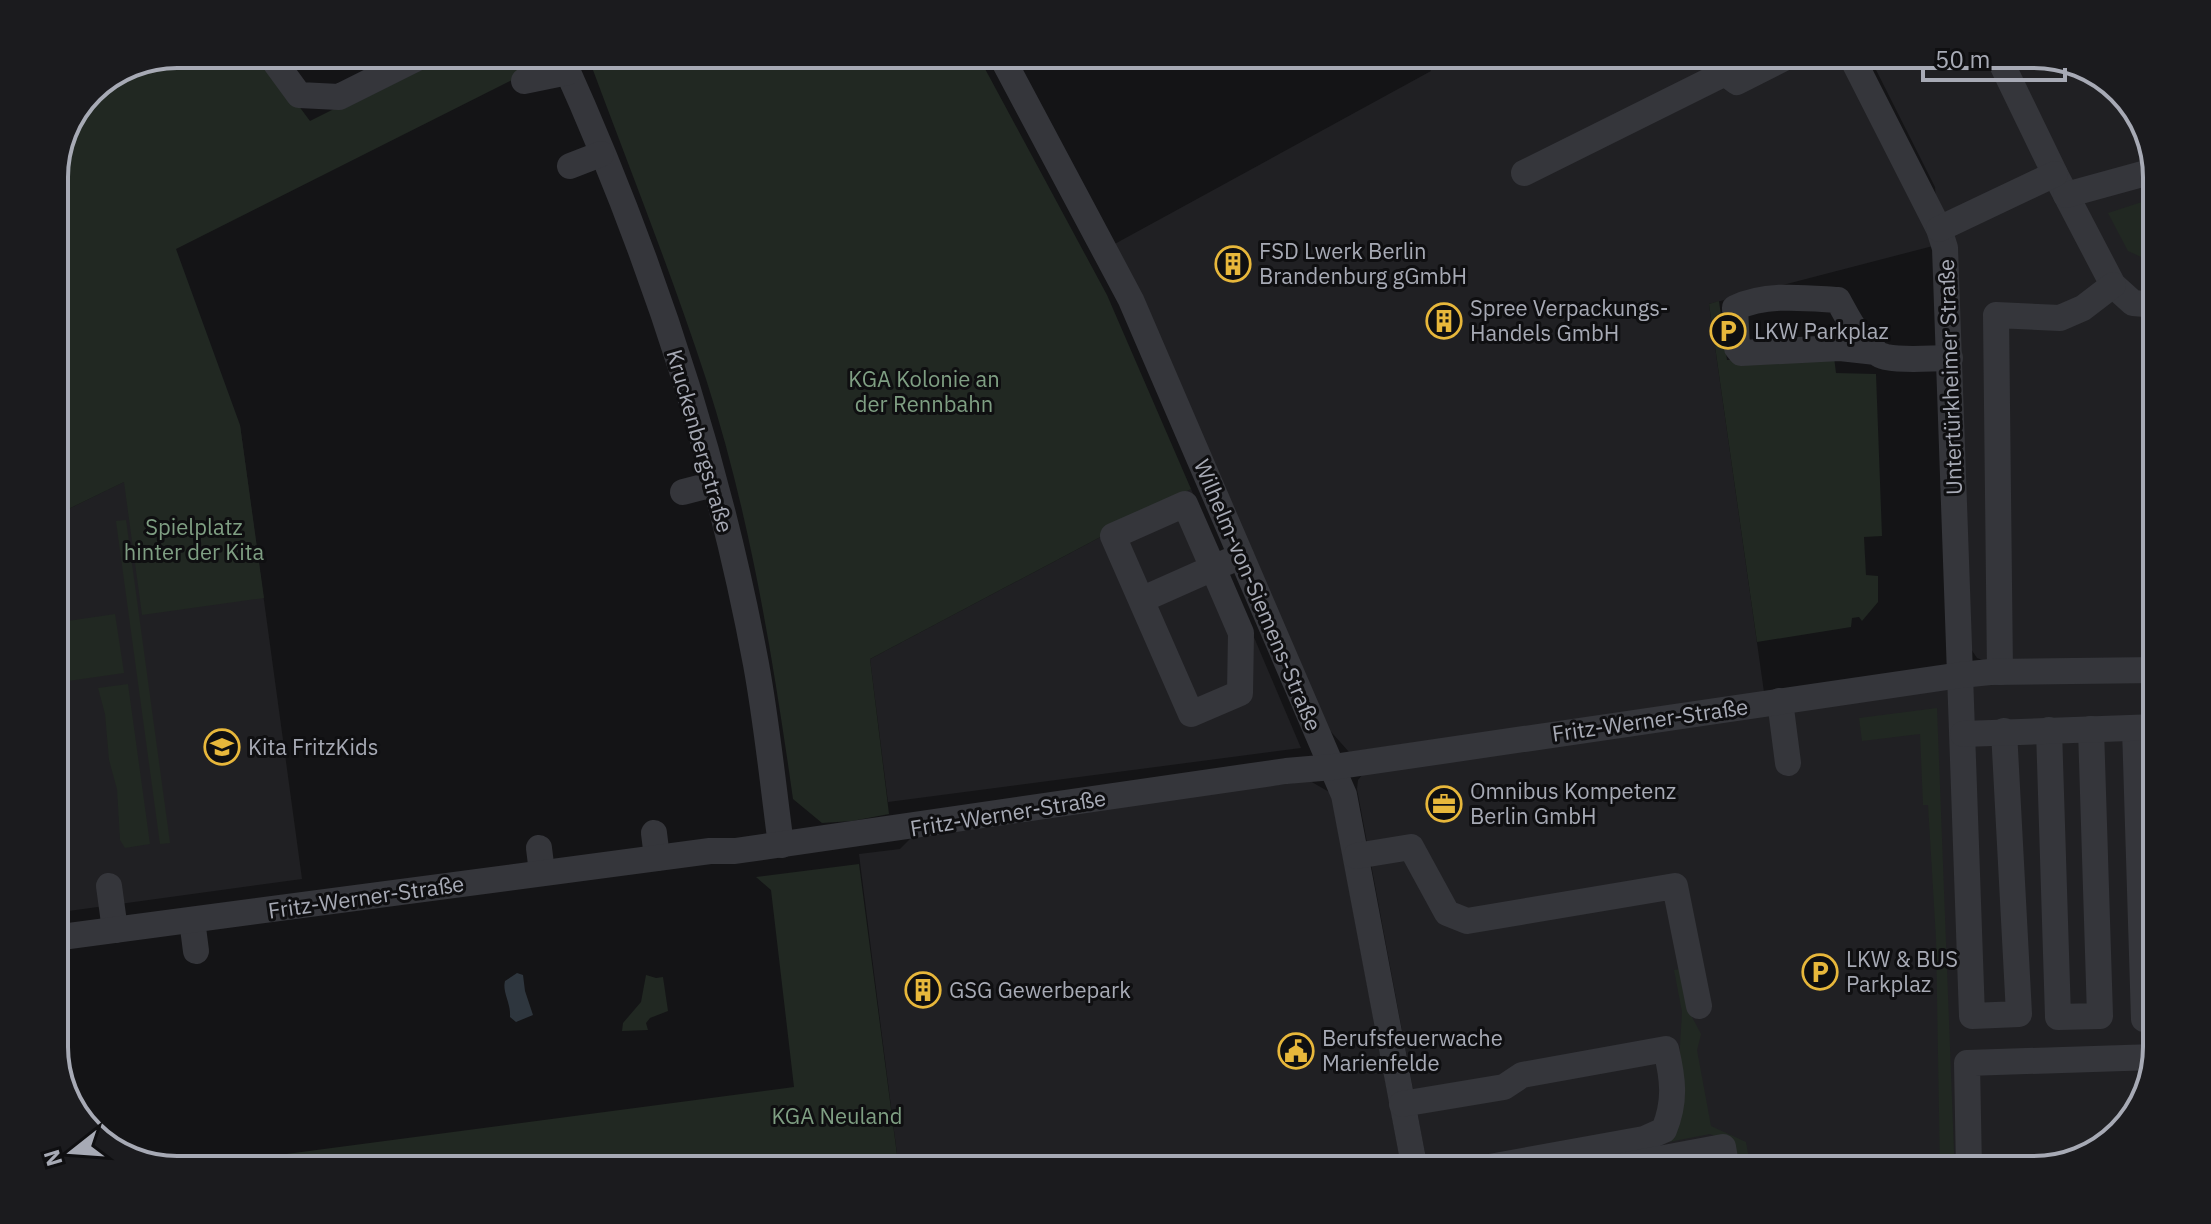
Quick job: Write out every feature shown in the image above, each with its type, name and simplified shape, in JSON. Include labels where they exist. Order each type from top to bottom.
[{"type":"street","points":[[279,68],[299,95],[339,97],[397,68]]},
{"type":"street","points":[[524,81],[553,68]]},
{"type":"street","name":"Kruckenbergstraße","points":[[566,68],[655,292],[714,484],[757,667],[781,845]]},
{"type":"street","name":"Wilhelm-von-Siemens-Straße","points":[[1007,68],[1131,300],[1344,795],[1412,1156]]},
{"type":"street","points":[[1524,173],[1725,73],[1737,82],[1764,68]]},
{"type":"street","name":"Untertürkheimer Straße","points":[[1857,68],[1939,229],[1945,248],[1972,1016],[2019,1014],[2004,731]]},
{"type":"street","points":[[2004,68],[2113,285],[2133,303],[2143,304]]},
{"type":"street","points":[[570,166],[601,154]]},
{"type":"street","points":[[1939,229],[2060,185],[2143,172]]},
{"type":"street","points":[[2000,672],[1996,315],[2060,318],[2083,308],[2113,285]]},
{"type":"street","points":[[1876,352],[1838,300],[1759,300],[1735,308],[1737,348],[1741,353],[1840,348],[1876,352],[1887,357],[1950,358]]},
{"type":"street","points":[[683,492],[714,484]]},
{"type":"street","points":[[1185,504],[1213,568],[1241,633],[1240,693],[1191,714],[1113,536],[1185,504]]},
{"type":"street","points":[[1141,600],[1241,556]]},
{"type":"street","name":"Fritz-Werner-Straße","points":[[68,936],[192,920],[540,861],[655,845],[781,845],[1961,675],[2143,670]]},
{"type":"street","points":[[1780,701],[1788,763]]},
{"type":"street","points":[[1963,734],[2143,728]]},
{"type":"street","points":[[2049,730],[2058,1017],[2100,1016],[2091,729]]},
{"type":"street","points":[[1356,856],[1411,847],[1447,913],[1467,921],[1675,886],[1699,1006]]},
{"type":"street","points":[[109,886],[115,930]]},
{"type":"street","points":[[192,920],[196,951]]},
{"type":"street","points":[[1402,1104],[1504,1087],[1522,1075],[1666,1049],[1671,1068],[1673,1107],[1664,1130],[1644,1139],[1550,1156]]},
{"type":"street","points":[[1969,1156],[1967,1063],[2142,1057]]},
{"type":"street","points":[[1675,1156],[1723,1147],[1725,1156]]},
{"type":"shaded area","points":[[1430,68],[1846,68],[1924,222],[1933,246],[1709,304],[1764,692],[1349,752],[1317,716],[1111,246],[1431,71]]},
{"type":"shaded area","points":[[1875,68],[2034,68],[2062,72],[2095,86],[2116,105],[2132,129],[2141,156],[2143,1047],[2132,1095],[2116,1119],[2095,1138],[2069,1150],[2048,1155],[1425,1156],[1357,789],[1358,780],[1363,774],[1985,661],[1977,658],[1971,649],[1935,187]]},
{"type":"shaded area","name":"Kita FritzKids","points":[[240,425],[302,879],[68,911],[68,509]]},
{"type":"shaded area","points":[[1191,489],[1301,748],[888,802],[870,659]]},
{"type":"shaded area","points":[[1310,781],[1331,793],[1399,1156],[897,1156],[859,854],[900,849],[920,829]]},
{"type":"shaded area","points":[[517,973],[523,975],[533,1015],[516,1022],[510,1017],[504,985]]},
{"type":"green space","name":"Spielplatz hinter der Kita","points":[[270,68],[310,121],[416,68],[536,68],[176,249],[240,425],[264,598],[142,615],[124,482],[68,509],[68,170],[76,135],[86,116],[100,100],[116,86],[156,70]]},
{"type":"green space","name":"KGA Kolonie an der Rennbahn","points":[[592,68],[985,68],[1107,295],[1191,489],[870,659],[889,814],[822,823],[793,799],[748,534],[722,430],[678,297]]},
{"type":"green space","points":[[2143,202],[2143,258],[2128,251],[2108,213]]},
{"type":"green space","points":[[1719,301],[1727,360],[1834,357],[1836,373],[1876,374],[1882,536],[1864,537],[1866,575],[1878,576],[1878,602],[1862,621],[1859,617],[1852,618],[1851,627],[1757,642],[1709,304]]},
{"type":"green space","points":[[126,520],[170,843],[160,844],[116,521]]},
{"type":"green space","points":[[115,614],[124,673],[68,681],[68,621]]},
{"type":"green space","points":[[128,684],[150,844],[125,848],[120,840],[117,789],[109,760],[105,714],[98,688]]},
{"type":"green space","points":[[1937,708],[1954,1156],[1940,1156],[1936,939],[1928,805],[1923,805],[1920,734],[1862,741],[1859,718]]},
{"type":"green space","name":"KGA Neuland","points":[[859,864],[897,1156],[270,1156],[794,1087],[771,890],[756,877]]},
{"type":"green space","points":[[1680,969],[1692,1017],[1701,1034],[1697,1050],[1711,1126],[1746,1142],[1748,1156],[1736,1156],[1734,1144],[1710,1134],[1669,1142],[1682,1099],[1678,1079],[1682,1012],[1674,970]]},
{"type":"green space","points":[[646,975],[663,977],[668,1011],[650,1018],[646,1023],[648,1030],[622,1031],[623,1023],[641,1002]]},
{"type":"place","name":"FSD Lwerk Berlin Brandenburg gGmbH","points":[[1233,264]]},
{"type":"place","name":"Spree Verpackungs- Handels GmbH","points":[[1444,321]]},
{"type":"place","name":"LKW Parkplaz","points":[[1728,331]]},
{"type":"place","name":"Kita FritzKids","points":[[222,747]]},
{"type":"place","name":"Omnibus Kompetenz Berlin GmbH","points":[[1444,804]]},
{"type":"place","name":"LKW & BUS Parkplaz","points":[[1820,972]]},
{"type":"place","name":"GSG Gewerbepark","points":[[923,990]]},
{"type":"place","name":"Berufsfeuerwache Marienfelde","points":[[1296,1051]]}]
